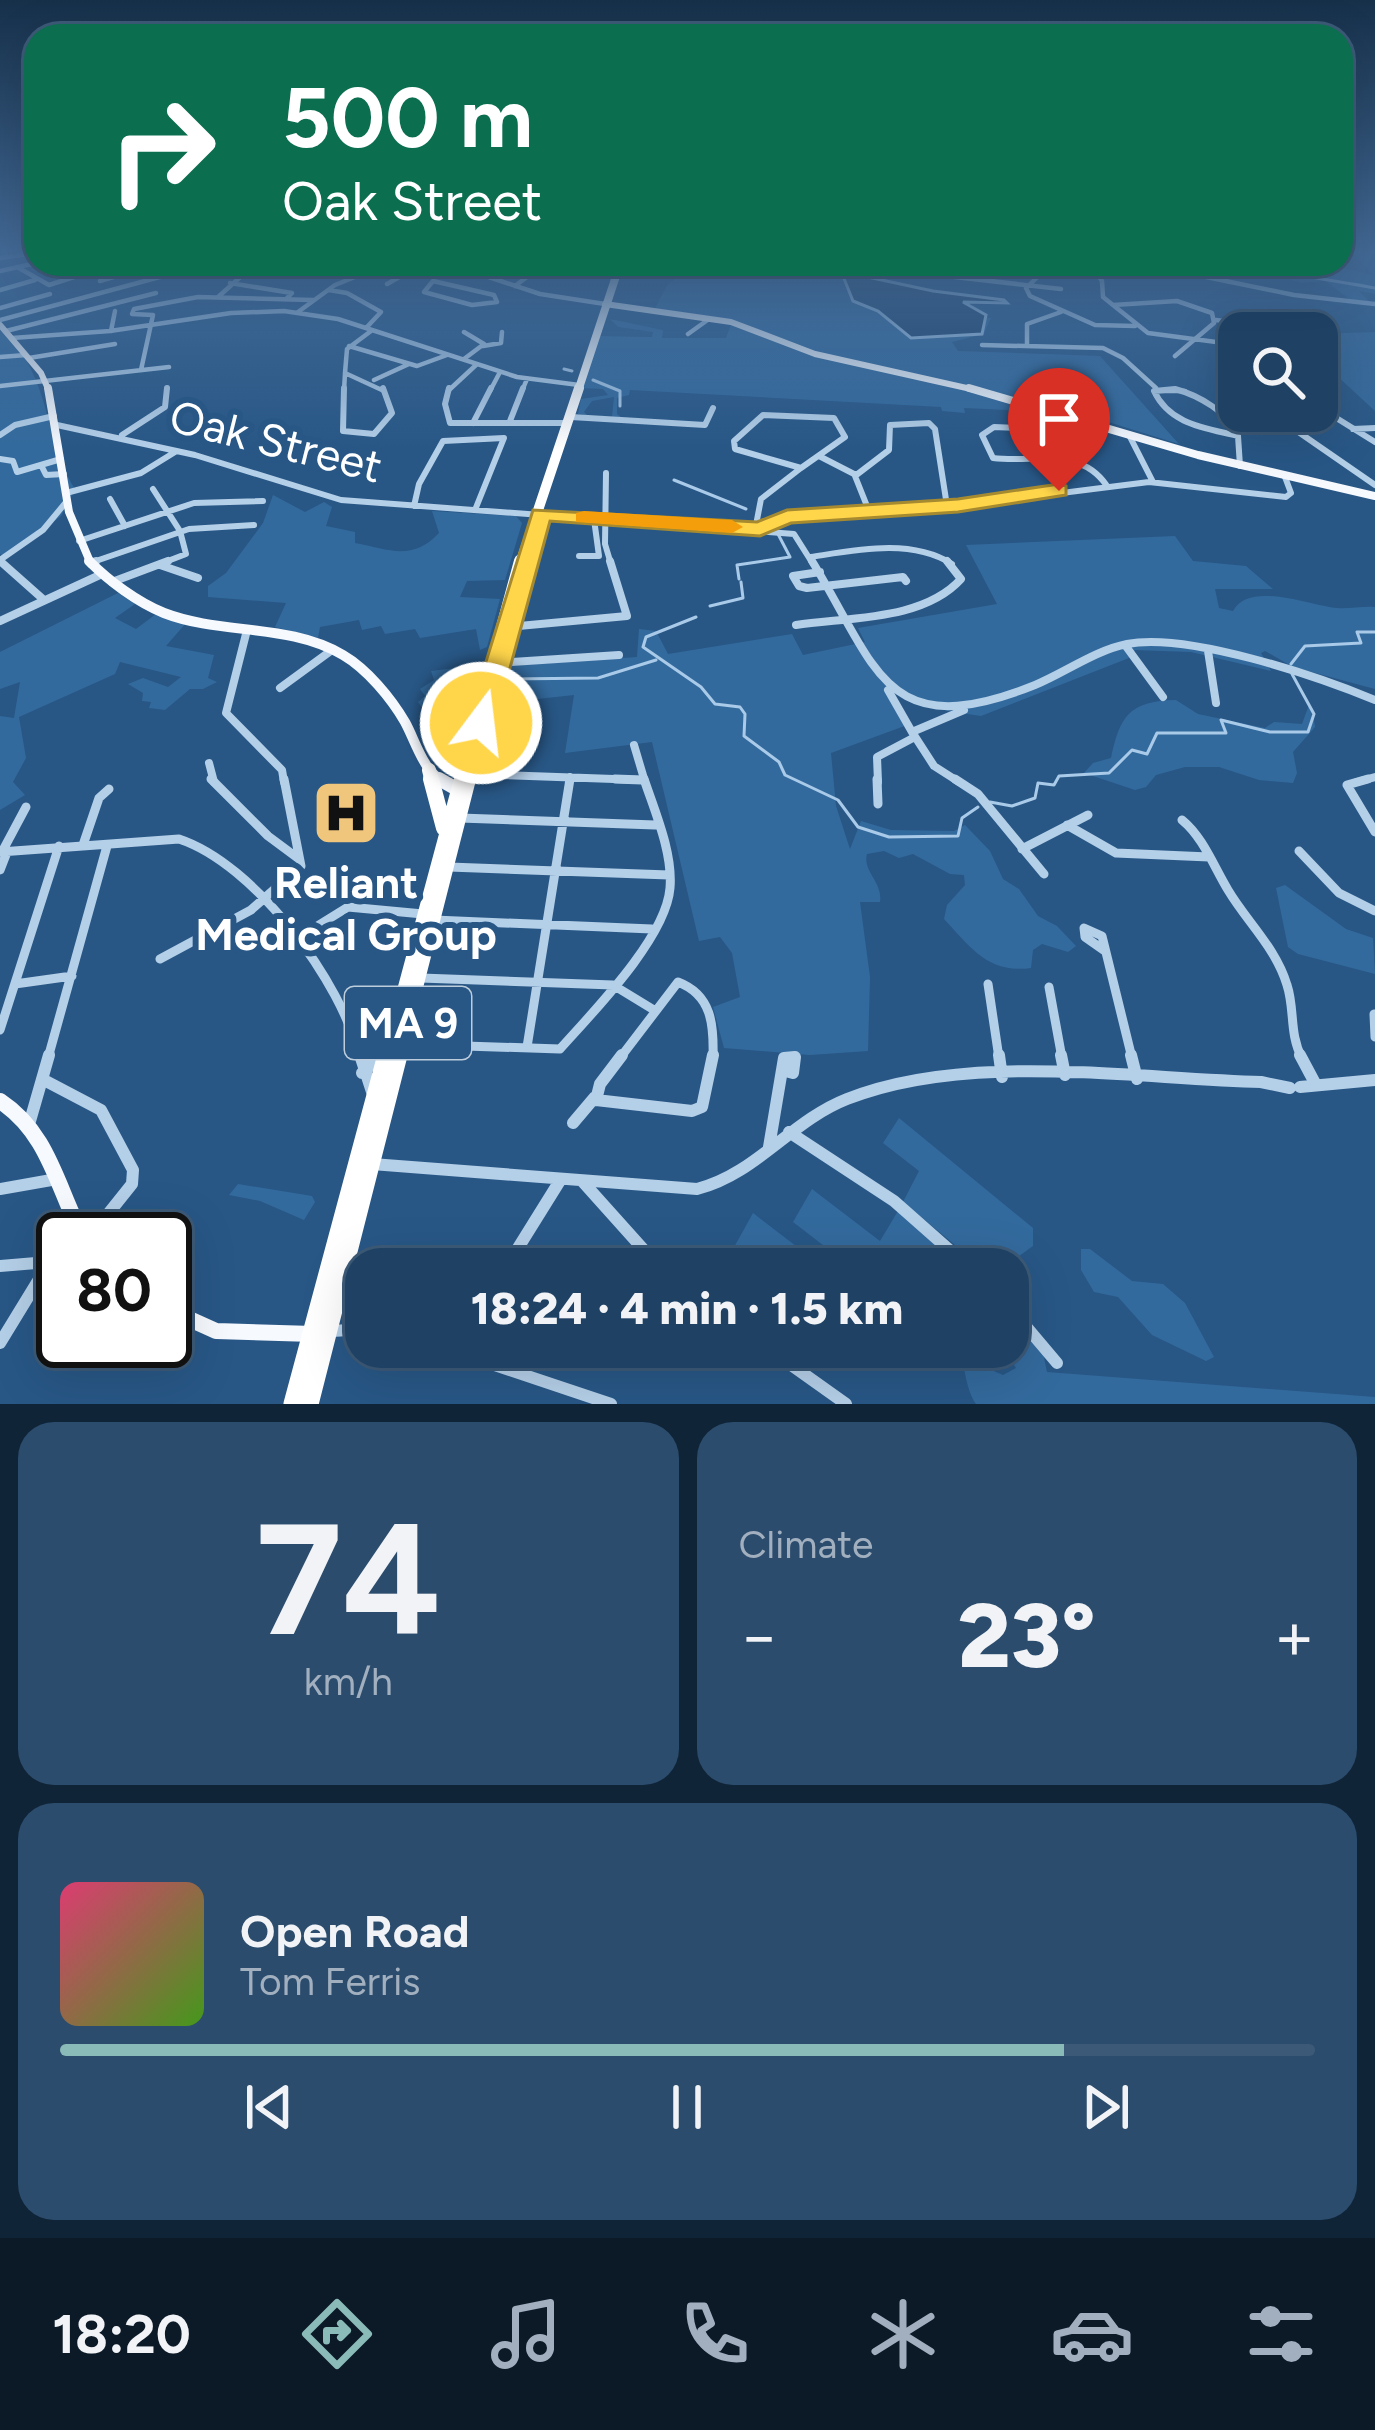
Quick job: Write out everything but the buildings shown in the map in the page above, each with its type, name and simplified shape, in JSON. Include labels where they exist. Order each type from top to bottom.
[{"type":"highway","name":"MA 9","points":[[308,1404],[320,1333],[376,1101],[419,978],[444,839],[538,514],[603,319]]},
{"type":"highway","name":"MA 9","points":[[568,420],[603,319]]},
{"type":"highway","name":"MA 9","points":[[467,768],[538,514]]},
{"type":"highway","points":[[444,839],[431,768],[454,772],[467,768]]},
{"type":"highway","name":"MA 9","points":[[294,1404],[370,1164],[429,917],[460,818],[461,792]]},
{"type":"highway","points":[[440,801],[461,792]]},
{"type":"main road","points":[[706,319],[747,326],[814,354],[909,372],[1102,423],[1240,466],[1375,496]]},
{"type":"main road","points":[[4,328],[45,380],[57,420],[64,508],[91,562],[107,578],[172,616],[294,636],[333,649],[363,670],[398,711],[431,768],[461,792]]},
{"type":"main road","points":[[0,1101],[30,1121],[58,1178],[68,1212]]},
{"type":"main road","points":[[192,1324],[241,1334],[320,1333]]},
{"type":"street","points":[[4,328],[34,319]]},
{"type":"street","points":[[4,328],[45,319]]},
{"type":"street","points":[[111,331],[113,319]]},
{"type":"street","points":[[141,370],[153,319]]},
{"type":"street","points":[[4,328],[111,331],[177,319]]},
{"type":"street","points":[[334,319],[527,379],[579,385]]},
{"type":"street","points":[[345,373],[382,386],[392,414],[374,434],[344,431],[345,373],[349,346],[376,319]]},
{"type":"street","points":[[688,334],[709,319]]},
{"type":"street","points":[[1027,344],[1027,324],[1042,319]]},
{"type":"street","points":[[1081,319],[1102,327],[1136,326]]},
{"type":"street","points":[[1127,319],[1152,334],[1218,343]]},
{"type":"street","points":[[1175,356],[1216,320]]},
{"type":"street","points":[[464,332],[480,338],[483,346]]},
{"type":"street","points":[[463,359],[483,346],[501,343],[502,332]]},
{"type":"street","points":[[0,357],[115,344]]},
{"type":"street","points":[[982,345],[1107,350],[1157,389],[1191,393],[1232,422],[1239,436],[1240,466]]},
{"type":"street","points":[[349,346],[422,366],[448,355]]},
{"type":"street","points":[[373,381],[409,364]]},
{"type":"street","points":[[478,364],[455,376],[446,390],[447,421],[705,424],[713,408]]},
{"type":"street","points":[[0,386],[169,368]]},
{"type":"street","points":[[472,422],[500,371]]},
{"type":"street","points":[[510,421],[527,379]]},
{"type":"street","points":[[121,436],[165,407],[167,388]]},
{"type":"street","points":[[1157,389],[1153,397],[1177,419],[1239,436]]},
{"type":"street","points":[[1060,413],[1059,430],[1070,460]]},
{"type":"street","points":[[801,468],[741,452],[734,441],[763,415],[834,418],[843,427],[844,437],[761,500],[756,525],[760,529],[787,517],[947,506],[1153,482],[1287,497],[1291,494],[1285,477]]},
{"type":"street","points":[[1338,419],[1375,442]]},
{"type":"street","points":[[0,435],[15,425],[57,420]]},
{"type":"street","name":"Oak Street","points":[[57,420],[326,497],[760,529],[794,534],[811,556]]},
{"type":"street","points":[[856,475],[889,450],[892,423],[928,423],[935,429],[947,506]]},
{"type":"street","points":[[1059,430],[994,427],[982,435],[988,453],[998,459],[1093,464],[1107,486]]},
{"type":"street","points":[[1353,429],[1375,428]]},
{"type":"street","points":[[1127,432],[1153,482]]},
{"type":"street","points":[[1298,432],[1375,485]]},
{"type":"street","points":[[414,506],[419,484],[443,441],[504,438],[475,510]]},
{"type":"street","points":[[44,600],[0,560],[64,508],[144,472],[177,451]]},
{"type":"street","points":[[818,456],[856,475],[869,511]]},
{"type":"street","points":[[0,459],[13,461],[17,472],[62,459]]},
{"type":"street","points":[[42,467],[46,476],[64,474]]},
{"type":"street","points":[[507,627],[627,616],[606,549],[606,472]]},
{"type":"street","points":[[0,621],[44,600],[186,554],[180,531],[153,489]]},
{"type":"street","points":[[110,499],[124,526]]},
{"type":"street","points":[[79,542],[201,502],[263,501]]},
{"type":"street","points":[[579,556],[599,556],[594,519]]},
{"type":"street","points":[[91,562],[180,531],[254,525]]},
{"type":"street","points":[[796,626],[845,617],[926,603],[958,586],[960,572],[946,556],[926,550],[811,556],[845,617],[913,735],[934,766],[978,794],[1044,874]]},
{"type":"street","points":[[160,565],[198,578]]},
{"type":"street","points":[[820,572],[793,577],[801,587],[829,588],[905,579]]},
{"type":"street","points":[[160,959],[260,902],[294,877],[302,861],[282,770],[228,716],[226,706],[247,628]]},
{"type":"street","points":[[878,804],[877,757],[965,709],[1125,644],[1166,642],[1208,651],[1375,700]]},
{"type":"street","points":[[1125,644],[1163,698]]},
{"type":"street","points":[[280,688],[333,649]]},
{"type":"street","points":[[1208,651],[1216,703]]},
{"type":"street","points":[[498,663],[619,655]]},
{"type":"street","points":[[884,683],[915,702],[965,709]]},
{"type":"street","points":[[362,1073],[396,1045],[560,1049],[614,985],[667,908],[669,874],[634,745]]},
{"type":"street","points":[[209,764],[210,778],[268,836],[302,861]]},
{"type":"street","points":[[467,768],[642,780]]},
{"type":"street","points":[[526,1047],[570,776]]},
{"type":"street","points":[[1375,777],[1347,785],[1375,832]]},
{"type":"street","points":[[83,844],[99,798],[109,789]]},
{"type":"street","points":[[0,870],[3,852],[26,808]]},
{"type":"street","points":[[1022,849],[1088,814]]},
{"type":"street","points":[[460,818],[655,825]]},
{"type":"street","points":[[1182,820],[1278,960],[1289,990],[1294,1043],[1316,1085]]},
{"type":"street","points":[[1067,825],[1094,847],[1119,856],[1209,857]]},
{"type":"street","points":[[3,852],[83,844],[197,842],[298,938],[347,1014],[362,1073],[376,1101]]},
{"type":"street","points":[[30,1121],[107,845]]},
{"type":"street","points":[[0,1030],[59,846]]},
{"type":"street","points":[[1299,850],[1339,892],[1375,910]]},
{"type":"street","points":[[448,867],[669,874]]},
{"type":"street","points":[[298,938],[348,907],[429,917],[653,929]]},
{"type":"street","points":[[1105,952],[1137,1078]]},
{"type":"street","points":[[15,984],[72,976]]},
{"type":"street","points":[[419,978],[614,985],[654,1010]]},
{"type":"street","points":[[573,1123],[678,982],[693,986],[701,996],[716,1051],[702,1108],[606,1103],[595,1097]]},
{"type":"street","points":[[988,984],[1002,1077]]},
{"type":"street","points":[[1049,987],[1065,1075]]},
{"type":"street","points":[[1374,1014],[1375,1037]]},
{"type":"street","points":[[358,1052],[374,1062]]},
{"type":"street","points":[[768,1149],[782,1070]]},
{"type":"street","points":[[370,1164],[489,1170],[658,1189],[710,1187],[742,1172],[789,1132],[841,1101],[876,1089],[1065,1075],[1295,1088],[1375,1080]]},
{"type":"street","points":[[41,1079],[51,1080],[101,1110],[133,1170],[132,1184],[102,1212]]},
{"type":"street","points":[[789,1132],[894,1201],[947,1248]]},
{"type":"street","points":[[0,1189],[58,1178]]},
{"type":"street","points":[[518,1248],[561,1179]]},
{"type":"street","points":[[583,1182],[640,1248]]},
{"type":"street","points":[[0,1266],[36,1263]]},
{"type":"street","points":[[0,1343],[36,1285]]},
{"type":"street","points":[[1029,1329],[1058,1363]]},
{"type":"street","points":[[320,1333],[345,1331]]},
{"type":"street","points":[[510,1368],[611,1404]]},
{"type":"street","points":[[795,1368],[846,1404]]},
{"type":"shaded area","points":[[610,319],[663,330],[662,338],[726,338],[731,324],[701,319],[991,319],[984,334],[952,342],[958,351],[1100,356],[1179,444],[1089,416],[1037,409],[1041,416],[1054,414],[1056,422],[1036,421],[1030,411],[964,408],[965,413],[942,411],[941,407],[630,390],[629,395],[617,398],[617,414],[622,418],[612,417],[614,397],[592,401],[584,412],[587,415],[578,414],[581,399],[608,395],[603,389],[578,388],[597,336],[652,337],[653,332],[618,327]]},
{"type":"shaded area","points":[[887,319],[985,319],[982,334],[911,338]]},
{"type":"shaded area","points":[[0,329],[29,366],[75,489],[61,516],[5,558],[0,554]]},
{"type":"shaded area","points":[[1375,332],[1375,411],[1338,377],[1338,333]]},
{"type":"shaded area","points":[[273,495],[305,512],[324,502],[332,507],[326,526],[355,532],[355,543],[399,551],[419,548],[439,533],[432,511],[516,516],[522,523],[505,580],[467,581],[460,597],[500,599],[487,647],[480,650],[476,629],[420,638],[415,629],[385,634],[381,626],[362,630],[359,620],[320,627],[318,638],[275,627],[286,603],[208,597],[208,586],[226,573],[263,523]]},
{"type":"shaded area","points":[[1175,536],[1193,561],[1246,566],[1273,589],[1215,589],[1219,608],[1233,611],[1252,597],[1266,596],[1337,608],[1375,607],[1375,689],[1293,667],[1265,651],[1261,653],[1271,671],[1191,652],[1135,650],[1129,658],[981,716],[947,711],[892,687],[884,689],[910,724],[831,753],[836,806],[850,849],[861,821],[891,830],[954,831],[965,825],[990,851],[1003,879],[1076,946],[1068,952],[1042,944],[1033,950],[1031,968],[992,963],[944,919],[947,905],[965,885],[964,875],[950,874],[913,854],[899,858],[884,851],[867,854],[867,866],[880,895],[880,902],[860,902],[870,977],[868,1051],[810,1055],[724,1048],[713,1007],[740,997],[732,953],[720,937],[699,941],[652,742],[565,753],[574,695],[484,705],[493,667],[637,657],[639,629],[656,631],[668,654],[792,634],[803,655],[865,642],[858,628],[997,604],[966,545]]},
{"type":"shaded area","points":[[118,593],[135,604],[115,618],[136,629],[156,614],[186,623],[166,646],[214,655],[208,678],[217,682],[190,689],[165,710],[149,708],[151,702],[142,701],[143,693],[128,684],[143,678],[168,687],[181,677],[120,662],[115,674],[19,717],[26,758],[13,782],[25,795],[0,810],[0,716],[14,718],[20,682],[0,689],[0,652]]},
{"type":"shaded area","points":[[472,666],[477,670],[455,694],[462,710],[448,718],[422,717],[425,712],[418,702],[425,696],[420,689],[434,680],[431,671]]},
{"type":"shaded area","points":[[1176,700],[1198,714],[1265,728],[1274,722],[1302,724],[1309,705],[1312,707],[1315,727],[1293,752],[1297,773],[1293,783],[1259,780],[1219,767],[1185,767],[1156,775],[1146,787],[1135,790],[1084,773],[1093,763],[1111,758],[1129,714],[1147,704]]},
{"type":"shaded area","points":[[1285,885],[1346,929],[1373,938],[1375,974],[1298,954],[1288,947],[1276,888]]},
{"type":"shaded area","points":[[899,1118],[1033,1228],[1033,1246],[959,1248],[903,1202],[919,1171],[883,1143]]},
{"type":"shaded area","points":[[238,1184],[312,1196],[315,1202],[304,1220],[260,1201],[229,1195]]},
{"type":"shaded area","points":[[812,1189],[880,1241],[898,1211],[942,1248],[827,1248],[793,1222]]},
{"type":"shaded area","points":[[753,1213],[799,1248],[734,1248]]},
{"type":"shaded area","points":[[1081,1249],[1090,1249],[1132,1281],[1163,1284],[1185,1303],[1214,1357],[1206,1361],[1152,1335],[1118,1297],[1094,1292],[1081,1270]]},
{"type":"shaded area","points":[[1029,1340],[1042,1348],[1047,1372],[1375,1397],[1375,1404],[976,1404],[964,1368],[986,1368],[1003,1375],[1029,1368]]},
{"type":"waterway","points":[[564,369],[572,371]]},
{"type":"waterway","points":[[593,380],[620,391],[620,406]]},
{"type":"waterway","points":[[674,480],[746,509]]},
{"type":"waterway","points":[[739,579],[737,565],[790,557],[778,534]]},
{"type":"waterway","points":[[710,606],[743,598],[741,582]]},
{"type":"waterway","points":[[696,617],[646,637],[643,647],[701,687],[715,704],[740,707],[745,714],[744,736],[779,762],[785,775],[838,800],[858,827],[889,837],[958,836],[962,818],[978,807]]},
{"type":"waterway","points":[[1291,664],[1305,646],[1361,643],[1357,632],[1375,632]]},
{"type":"waterway","points":[[500,670],[509,679],[598,678],[656,660]]},
{"type":"waterway","points":[[461,680],[482,669]]},
{"type":"waterway","points":[[990,802],[1012,806],[1035,798],[1038,783],[1054,785],[1059,776],[1109,773],[1132,750],[1147,754],[1157,733],[1226,733],[1221,720],[1270,732],[1308,732],[1314,714],[1292,674]]},
{"type":"slow traffic","points":[[584,518],[732,527]]},
{"type":"place","name":"Reliant Medical Group","points":[[346,813]]},
{"type":"route","points":[[481,723],[541,514],[760,529],[787,517],[958,506],[1059,491]]}]
